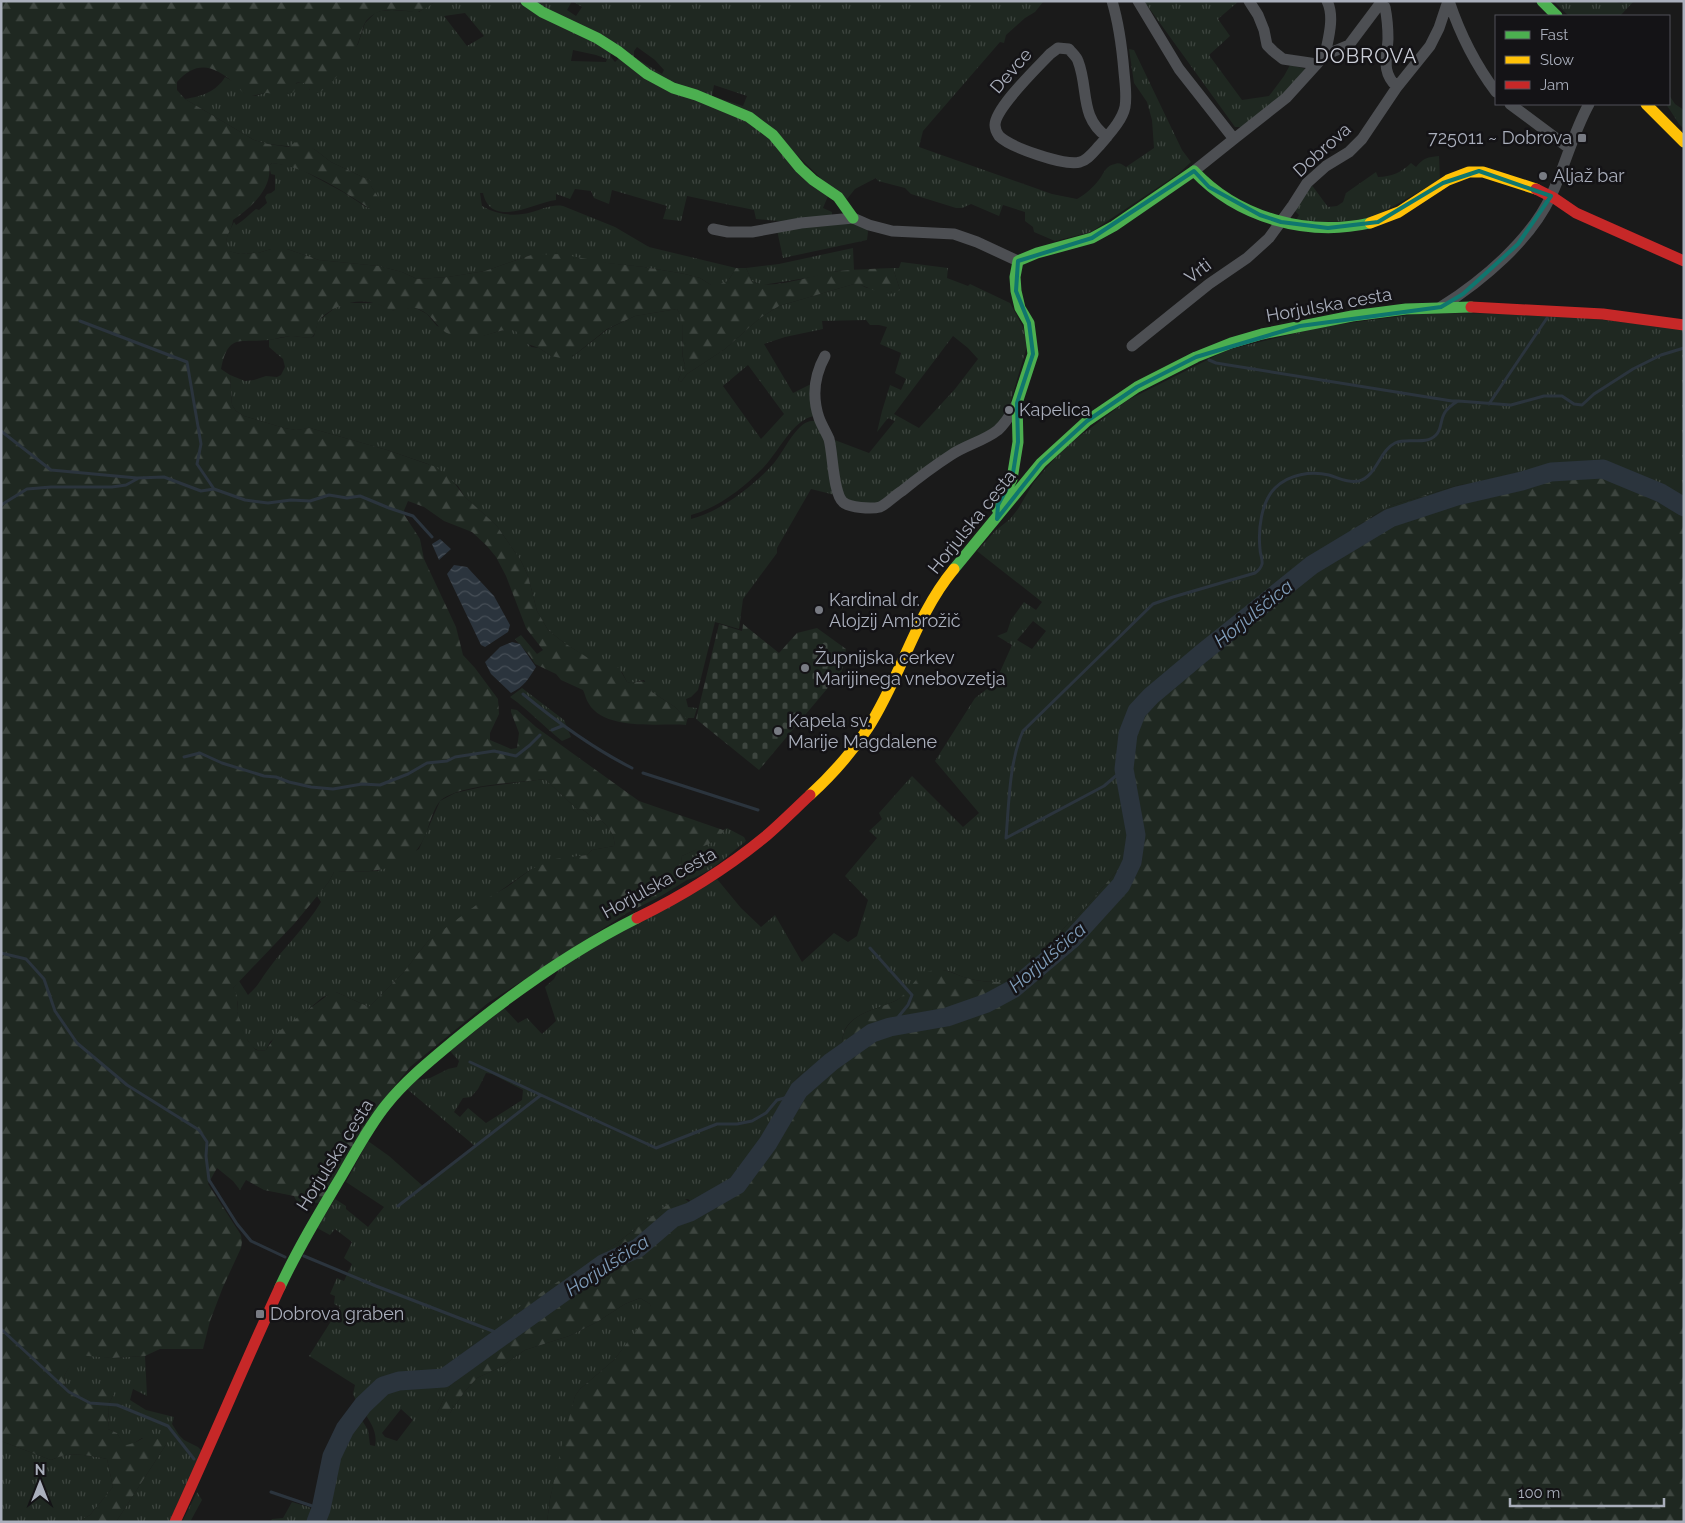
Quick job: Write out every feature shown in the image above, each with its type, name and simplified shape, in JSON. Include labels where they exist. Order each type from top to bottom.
[{"type":"street","points":[[526,1],[542,12],[597,38],[647,74],[673,88],[696,95],[749,117],[764,127],[813,180],[838,197],[853,218]]},
{"type":"street","name":"Devce","points":[[1107,137],[1098,130],[1091,120],[1087,109],[1078,60],[1069,49],[1058,48],[1050,54],[1003,106],[996,117],[994,127],[998,135],[1008,142],[1062,162],[1074,164],[1083,162],[1107,137],[1120,119],[1125,107],[1126,90],[1120,33],[1112,1]]},
{"type":"street","points":[[1138,1],[1179,69],[1234,138]]},
{"type":"street","points":[[1249,1],[1261,22],[1268,45],[1273,51],[1283,59],[1317,64]]},
{"type":"street","points":[[1325,55],[1330,18],[1330,7],[1327,1]]},
{"type":"street","points":[[1448,1],[1458,30],[1479,68],[1495,91]]},
{"type":"street","name":"Dobrova","points":[[1281,222],[1307,183],[1326,166],[1349,152],[1362,139],[1397,87],[1430,46],[1439,28],[1448,1]]},
{"type":"street","points":[[1542,1],[1556,15]]},
{"type":"street","points":[[713,229],[728,232],[752,232],[801,223],[853,218],[869,225],[892,231],[954,234],[977,242],[1018,261],[1037,253],[1092,238],[1114,226],[1194,171],[1286,98],[1325,55],[1349,45],[1379,5],[1385,7],[1388,39],[1386,69],[1389,80],[1397,87]]},
{"type":"street","points":[[1511,105],[1569,148]]},
{"type":"street","points":[[1441,307],[1462,294],[1492,269],[1518,244],[1532,227],[1551,196],[1569,148],[1589,105]]},
{"type":"street","points":[[1647,105],[1684,142]]},
{"type":"street","points":[[1194,171],[1209,187],[1236,203],[1281,222],[1328,228],[1359,227],[1378,222],[1400,211],[1443,183],[1460,175],[1479,170],[1551,196],[1574,212],[1684,261]]},
{"type":"street","name":"Vrti","points":[[1132,346],[1209,284],[1247,258],[1269,238],[1281,222]]},
{"type":"street","points":[[825,356],[815,382],[816,403],[819,419],[829,440],[838,494],[843,502],[852,507],[880,507],[953,453],[970,446],[999,429],[1017,403],[1032,354],[1032,338],[1029,324],[1020,308],[1016,292],[1015,277],[1018,261]]},
{"type":"street","name":"Horjulska cesta","points":[[176,1522],[273,1299],[297,1251],[371,1126],[387,1104],[427,1063],[498,1005],[540,975],[601,936],[669,902],[726,866],[766,836],[824,782],[868,728],[914,633],[950,574],[1042,463],[1087,421],[1137,387],[1196,356],[1231,343],[1300,326],[1381,312],[1441,307],[1528,309],[1604,314],[1684,325]]},
{"type":"street","points":[[996,519],[998,505],[1012,479],[1015,464],[1018,442],[1017,403]]},
{"type":"highlighted area","points":[[1194,171],[1209,187],[1260,215],[1281,222],[1328,228],[1378,222],[1443,183],[1479,171],[1551,196],[1518,244],[1463,294],[1441,307],[1300,326],[1196,357],[1137,387],[1087,421],[1041,463],[997,519],[998,505],[1012,479],[1018,442],[1017,403],[1033,354],[1029,323],[1016,291],[1018,261],[1092,238]]},
{"type":"green space","points":[[1,1],[436,1],[417,12],[386,10],[375,13],[366,21],[355,49],[340,73],[320,92],[314,94],[304,84],[299,82],[296,83],[294,92],[287,94],[267,93],[253,96],[248,95],[227,77],[212,69],[205,68],[191,70],[177,82],[177,90],[185,99],[254,140],[289,147],[298,142],[314,149],[331,162],[371,181],[371,186],[389,214],[387,219],[317,177],[288,166],[272,163],[269,166],[269,174],[264,190],[253,204],[233,220],[227,238],[229,251],[240,254],[258,253],[271,249],[287,249],[319,260],[379,266],[402,272],[417,279],[448,277],[485,271],[531,255],[561,254],[685,274],[700,278],[711,285],[718,285],[728,281],[736,268],[746,268],[752,281],[761,284],[771,284],[795,281],[830,272],[893,268],[900,290],[888,294],[854,284],[779,306],[760,318],[725,349],[687,374],[681,382],[678,380],[685,365],[682,351],[682,323],[677,309],[635,316],[607,329],[572,357],[561,358],[551,356],[539,348],[522,342],[516,331],[503,330],[476,337],[457,336],[446,332],[427,314],[416,308],[395,311],[362,301],[340,306],[327,313],[319,320],[315,334],[311,338],[280,337],[271,340],[242,341],[231,345],[227,350],[221,369],[230,375],[232,405],[236,411],[244,416],[284,428],[296,430],[310,428],[387,450],[436,467],[452,480],[464,496],[497,526],[521,561],[528,576],[537,611],[548,630],[599,665],[605,662],[619,668],[627,682],[642,681],[648,683],[652,692],[675,707],[687,720],[686,725],[634,724],[620,722],[597,713],[588,702],[583,690],[561,680],[556,674],[535,664],[515,639],[521,635],[537,654],[543,650],[526,628],[506,576],[496,557],[487,546],[472,532],[444,521],[424,507],[408,501],[403,513],[420,539],[424,559],[456,627],[463,655],[498,699],[499,714],[490,733],[490,740],[511,749],[517,748],[519,733],[511,709],[517,710],[536,727],[639,801],[723,830],[727,828],[715,841],[682,856],[680,871],[687,880],[627,913],[488,1003],[410,1067],[388,1094],[321,1203],[297,1202],[294,1196],[264,1190],[246,1180],[240,1190],[233,1181],[217,1168],[208,1184],[241,1235],[242,1242],[210,1321],[203,1349],[160,1349],[145,1356],[111,1358],[77,1355],[64,1376],[66,1387],[112,1389],[114,1394],[109,1403],[108,1429],[117,1433],[124,1445],[134,1443],[150,1435],[167,1443],[116,1522],[78,1522],[90,1515],[113,1487],[107,1459],[86,1455],[65,1455],[51,1460],[1,1441]],"holes":[[[545,779],[578,810],[582,809],[597,821],[601,820],[613,835],[614,846],[592,850],[587,855],[555,859],[530,870],[507,887],[479,903],[428,941],[403,973],[369,1007],[336,992],[332,992],[278,1032],[266,1050],[256,1050],[248,1041],[237,1012],[237,995],[233,988],[294,924],[328,883],[334,872],[376,870],[389,868],[401,863],[411,856],[420,845],[434,811],[441,800],[450,795],[476,787]]]},
{"type":"green space","points":[[436,1],[520,1],[614,51],[610,56],[615,62],[621,56],[754,124],[828,196],[823,208],[832,212],[832,217],[779,221],[756,219],[754,210],[687,196],[681,221],[663,219],[667,206],[612,190],[609,204],[594,198],[591,191],[575,189],[570,199],[556,194],[556,200],[504,212],[495,210],[488,204],[483,193],[480,193],[482,206],[494,211],[506,214],[519,214],[551,206],[563,206],[615,227],[649,247],[736,268],[728,281],[718,286],[685,274],[644,267],[531,255],[485,271],[448,277],[417,279],[402,272],[379,266],[319,260],[287,249],[271,249],[258,253],[240,254],[228,251],[226,240],[234,222],[236,225],[256,209],[259,210],[267,203],[265,197],[267,194],[275,190],[275,175],[271,174],[269,166],[272,163],[304,171],[366,207],[388,214],[371,186],[371,181],[331,162],[314,149],[268,144],[254,140],[185,99],[213,90],[225,77],[234,82],[244,93],[255,96],[301,82],[307,84],[310,90],[334,79],[358,44],[365,23],[375,13],[392,10],[419,12]],"holes":[[[465,13],[484,36],[467,46],[444,16]],[[573,50],[596,55],[607,59],[606,62],[571,61]]]},
{"type":"green space","points":[[531,1],[572,1],[1050,1],[1043,2],[1035,12],[1025,18],[1006,35],[1004,43],[1000,42],[923,131],[919,147],[1052,194],[1077,199],[1093,187],[1110,166],[1118,163],[1126,167],[1154,148],[1152,120],[1147,102],[1134,83],[1129,49],[1134,50],[1182,150],[1191,162],[1178,174],[1091,232],[1055,241],[1034,232],[1033,227],[1025,221],[1025,212],[1003,205],[999,216],[971,204],[962,208],[956,208],[911,194],[905,188],[878,181],[876,178],[855,189],[847,199],[830,187],[771,130],[672,85]],"holes":[[[572,1],[582,7],[576,16],[567,10]],[[637,47],[655,60],[664,70],[662,74],[634,57],[634,51]],[[714,85],[747,96],[743,106],[712,96]]]},
{"type":"green space","points":[[1144,1],[1239,1],[1218,19],[1230,36],[1209,55],[1242,100],[1269,96],[1290,65],[1306,69],[1293,89],[1241,127],[1235,127]]},
{"type":"green space","points":[[1553,1],[1611,1],[1622,3],[1634,1],[1621,15],[1568,15]]},
{"type":"green space","points":[[1670,96],[1675,104],[1684,110],[1684,129],[1667,105],[1670,105]]},
{"type":"green space","points":[[1439,156],[1440,180],[1363,223],[1296,220],[1299,215],[1295,211],[1311,184],[1328,207],[1337,206],[1343,202],[1346,193],[1376,172],[1378,177],[1392,175],[1411,163],[1416,167],[1426,158]]},
{"type":"green space","points":[[846,222],[866,227],[868,232],[867,240],[783,258],[777,230]]},
{"type":"green space","points":[[853,248],[854,270],[837,271],[762,285],[752,281],[746,268],[779,264]]},
{"type":"green space","points":[[901,262],[948,268],[947,278],[968,286],[970,284],[1010,303],[1024,329],[1027,346],[1008,410],[1002,423],[883,501],[867,507],[842,497],[832,439],[869,453],[895,421],[888,418],[877,432],[890,385],[901,390],[906,379],[895,373],[901,353],[880,344],[887,327],[870,325],[866,320],[822,321],[823,329],[785,337],[764,344],[793,393],[811,384],[815,416],[807,418],[800,423],[786,438],[768,463],[747,483],[711,508],[691,515],[691,519],[714,510],[747,489],[774,463],[799,428],[805,423],[812,421],[817,421],[827,443],[835,495],[811,489],[777,548],[777,553],[743,599],[739,629],[715,622],[698,690],[686,699],[688,707],[697,708],[694,718],[688,718],[687,720],[675,707],[652,692],[644,680],[627,682],[622,672],[599,666],[548,630],[537,611],[528,576],[521,561],[497,526],[464,496],[458,486],[428,464],[310,428],[296,430],[284,428],[244,416],[236,411],[232,405],[230,375],[245,381],[281,375],[285,367],[283,359],[269,347],[269,340],[291,336],[311,338],[314,336],[318,321],[335,308],[346,303],[376,303],[394,311],[414,307],[427,314],[437,326],[482,336],[509,329],[517,331],[531,347],[539,348],[551,356],[572,357],[608,329],[635,316],[677,309],[683,330],[682,350],[685,365],[678,380],[681,382],[687,374],[725,349],[760,318],[779,306],[854,284],[867,288],[900,290],[893,268],[899,268]],"holes":[[[953,336],[978,359],[955,389],[919,428],[894,414]],[[748,365],[784,414],[761,439],[723,386]]]},
{"type":"green space","points":[[1425,313],[1549,314],[1684,329],[1684,500],[1576,463],[1540,477],[1459,485],[1389,506],[1291,567],[1285,582],[1186,661],[1130,717],[1121,767],[1128,810],[1129,854],[1122,865],[1084,909],[1063,929],[1053,955],[1038,977],[1022,981],[993,982],[975,980],[946,971],[932,971],[921,978],[908,992],[897,1000],[855,1018],[845,1029],[839,1058],[828,1065],[810,1069],[801,1074],[790,1090],[777,1121],[758,1153],[743,1172],[724,1188],[701,1203],[691,1202],[688,1199],[672,1201],[614,1245],[468,1349],[464,1359],[452,1369],[436,1376],[404,1377],[388,1380],[375,1387],[358,1404],[353,1394],[355,1385],[309,1356],[340,1307],[334,1304],[335,1296],[330,1294],[337,1278],[344,1281],[352,1264],[344,1258],[352,1242],[335,1229],[330,1235],[317,1228],[335,1199],[346,1206],[346,1209],[368,1227],[384,1207],[346,1182],[368,1141],[389,1156],[424,1187],[476,1147],[407,1089],[417,1080],[430,1078],[448,1069],[457,1067],[459,1061],[450,1051],[504,1008],[518,1023],[527,1018],[542,1034],[556,1021],[545,987],[554,979],[559,969],[609,936],[717,879],[741,908],[761,927],[775,915],[802,962],[834,933],[848,942],[857,936],[868,900],[845,876],[877,838],[869,831],[882,819],[879,813],[912,776],[963,827],[979,813],[935,761],[975,698],[995,683],[1012,645],[997,636],[1007,632],[1011,620],[1024,602],[1036,610],[1042,602],[977,551],[995,531],[1010,519],[1034,482],[1064,448],[1128,400],[1227,350],[1326,326]],"holes":[[[1033,621],[1046,631],[1032,649],[1017,640]],[[486,1073],[492,1074],[523,1090],[522,1100],[486,1123],[468,1108],[460,1117],[454,1112],[463,1098],[471,1097],[478,1089]]]},
{"type":"green space","points":[[1576,463],[1619,470],[1684,500],[1684,1522],[547,1522],[562,1444],[575,1396],[580,1389],[614,1360],[651,1311],[650,1304],[640,1298],[625,1304],[597,1322],[569,1336],[525,1350],[501,1367],[477,1378],[465,1391],[450,1413],[442,1417],[437,1413],[451,1384],[455,1382],[460,1372],[468,1349],[487,1328],[614,1245],[672,1201],[683,1198],[692,1203],[700,1204],[733,1183],[752,1161],[769,1136],[793,1083],[806,1070],[830,1064],[838,1058],[845,1030],[855,1019],[868,1011],[897,1000],[922,974],[933,970],[948,971],[975,980],[993,982],[1023,981],[1039,977],[1053,955],[1063,929],[1084,909],[1122,865],[1129,854],[1128,810],[1121,767],[1124,737],[1130,717],[1154,691],[1219,634],[1241,619],[1285,582],[1291,567],[1305,555],[1389,506],[1459,485],[1540,477]]},
{"type":"green space","points":[[719,624],[742,631],[743,624],[779,653],[797,633],[817,628],[846,649],[842,671],[759,770],[696,719]]},
{"type":"green space","points":[[522,688],[564,720],[571,737],[562,741],[510,697]]},
{"type":"green space","points":[[545,779],[578,810],[582,809],[597,821],[601,820],[613,835],[614,846],[592,850],[587,855],[530,870],[428,941],[403,973],[369,1007],[336,992],[323,997],[270,1042],[266,1050],[260,1051],[250,1044],[240,1024],[237,1012],[237,998],[233,988],[239,981],[248,995],[254,989],[315,911],[321,902],[317,896],[334,872],[378,871],[419,849],[440,801],[455,793],[482,787]]},
{"type":"green space","points":[[727,828],[744,837],[746,841],[711,869],[687,880],[680,871],[682,856],[695,850]]},
{"type":"green space","points":[[640,1298],[650,1304],[652,1311],[614,1360],[580,1389],[575,1396],[550,1499],[547,1522],[326,1522],[333,1458],[360,1417],[368,1430],[370,1445],[375,1446],[374,1432],[364,1412],[383,1392],[406,1385],[436,1387],[451,1384],[437,1413],[450,1413],[465,1391],[477,1378],[501,1367],[525,1350],[569,1336],[597,1322],[625,1304]],"holes":[[[401,1409],[413,1420],[397,1441],[385,1437],[382,1433]]]},
{"type":"green space","points":[[76,1355],[111,1358],[145,1356],[147,1396],[133,1389],[130,1400],[146,1410],[174,1417],[172,1424],[179,1435],[203,1452],[169,1522],[116,1522],[167,1443],[142,1438],[131,1445],[124,1446],[117,1433],[108,1429],[109,1403],[114,1394],[66,1387],[64,1376]]},
{"type":"green space","points":[[1,1441],[51,1460],[65,1455],[86,1455],[107,1459],[113,1487],[90,1515],[78,1522],[1,1522]]},
{"type":"green space","points":[[197,1492],[202,1500],[190,1522],[182,1522]]},
{"type":"green space","points":[[292,1502],[309,1507],[315,1514],[311,1522],[270,1522],[272,1519],[283,1518]]},
{"type":"water","points":[[440,539],[451,549],[439,560],[432,544]]},
{"type":"water","points":[[454,565],[467,567],[494,596],[510,625],[508,632],[485,647],[481,645],[447,574]]},
{"type":"water","points":[[512,642],[520,644],[536,667],[523,685],[511,693],[491,674],[485,662],[500,647]]},
{"type":"waterway","points":[[1489,404],[1547,318]]},
{"type":"waterway","points":[[80,321],[187,362],[201,444],[197,464],[214,489]]},
{"type":"waterway","points":[[1124,769],[1104,786],[1006,838],[1012,770],[1018,743],[1023,731],[1153,604],[1255,573],[1261,567],[1262,562],[1260,533],[1266,501],[1281,483],[1293,477],[1315,473],[1347,481],[1365,479],[1390,446],[1400,441],[1427,440],[1436,435],[1445,412],[1458,401],[1511,405],[1544,396],[1562,396],[1574,404],[1582,405],[1594,394],[1633,369],[1661,355],[1684,348]]},
{"type":"waterway","points":[[1209,360],[1216,363],[1457,401]]},
{"type":"waterway","points":[[1,431],[51,470],[137,478],[164,477],[201,491],[214,489],[245,500],[268,503],[291,500],[310,501],[329,495],[347,498],[360,496],[413,516],[432,537]]},
{"type":"waterway","name":"Horjulščica","points":[[316,1522],[321,1509],[332,1456],[345,1429],[363,1405],[383,1386],[399,1381],[444,1378],[603,1264],[638,1248],[673,1218],[690,1212],[737,1185],[768,1143],[799,1090],[831,1062],[872,1033],[890,1027],[947,1017],[987,1003],[1013,989],[1072,939],[1121,885],[1132,862],[1136,835],[1124,769],[1128,734],[1137,711],[1151,696],[1201,654],[1312,565],[1390,518],[1457,496],[1522,481],[1551,472],[1603,469],[1661,493],[1684,507]]},
{"type":"waterway","points":[[1,505],[27,489],[112,487],[126,485],[137,479]]},
{"type":"waterway","points":[[523,694],[575,734],[632,768]]},
{"type":"waterway","points":[[552,730],[562,726]]},
{"type":"waterway","points":[[184,757],[200,753],[222,763],[264,776],[276,777],[311,787],[333,789],[362,784],[380,785],[408,774],[427,763],[447,761],[455,757],[494,751],[516,756],[540,735]]},
{"type":"waterway","points":[[643,773],[758,810]]},
{"type":"waterway","points":[[870,948],[912,995],[908,1005],[890,1027]]},
{"type":"waterway","points":[[1,953],[26,959],[44,979],[55,1011],[77,1043],[127,1085],[199,1130],[207,1142],[206,1156],[209,1180],[237,1224],[251,1241],[285,1257]]},
{"type":"waterway","points":[[470,1062],[541,1095]]},
{"type":"waterway","points":[[398,1206],[541,1095],[656,1148],[717,1124],[737,1124],[752,1121],[766,1113],[777,1100],[796,1095]]},
{"type":"waterway","points":[[304,1256],[503,1335]]},
{"type":"waterway","points":[[1,1329],[69,1392],[90,1403],[117,1405],[168,1426],[194,1459]]},
{"type":"waterway","points":[[271,1492],[321,1509]]},
{"type":"traffic: fast","points":[[526,1],[542,12],[597,38],[647,74],[673,88],[696,95],[749,117],[773,135],[800,168],[813,180],[838,197],[853,218]]},
{"type":"traffic: fast","points":[[1542,1],[1556,15]]},
{"type":"traffic: fast","points":[[997,509],[1012,479],[1018,442],[1017,403],[1033,354],[1029,323],[1020,308],[1016,291],[1015,277],[1018,261],[1037,253],[1092,238],[1114,226],[1194,171],[1231,201],[1252,212],[1275,220],[1298,225],[1322,227],[1346,227],[1370,223]]},
{"type":"traffic: fast","points":[[954,569],[1041,463],[1087,421],[1137,387],[1196,357],[1231,343],[1262,334],[1352,316],[1406,309],[1471,307]]},
{"type":"traffic: fast","points":[[280,1287],[294,1258],[363,1139],[380,1113],[402,1087],[455,1040],[520,989],[589,944],[637,918]]},
{"type":"traffic: slow","points":[[1647,105],[1684,142]]},
{"type":"traffic: slow","points":[[1370,223],[1399,212],[1448,180],[1469,172],[1483,172],[1536,189]]},
{"type":"traffic: slow","points":[[810,795],[841,763],[868,728],[880,708],[929,606],[940,587],[954,569]]},
{"type":"traffic: jam","points":[[1536,189],[1554,198],[1576,213],[1684,261]]},
{"type":"traffic: jam","points":[[1471,307],[1603,314],[1684,325]]},
{"type":"traffic: jam","points":[[637,918],[671,901],[735,860],[766,836],[810,795]]},
{"type":"traffic: jam","points":[[175,1522],[280,1287]]},
{"type":"place","name":"725011 ~ Dobrova","points":[[1582,138]]},
{"type":"place","name":"Aljaž bar","points":[[1543,176]]},
{"type":"place","name":"Kapelica","points":[[1009,410]]},
{"type":"place","name":"Kardinal dr. Alojzij Ambrožič","points":[[819,610]]},
{"type":"place","name":"Župnijska cerkev Marijinega vnebovzetja","points":[[805,668]]},
{"type":"place","name":"Kapela sv. Marije Magdalene","points":[[778,731]]},
{"type":"place","name":"Dobrova graben","points":[[260,1314]]},
{"type":"district","name":"DOBROVA","points":[[1366,56]]}]
